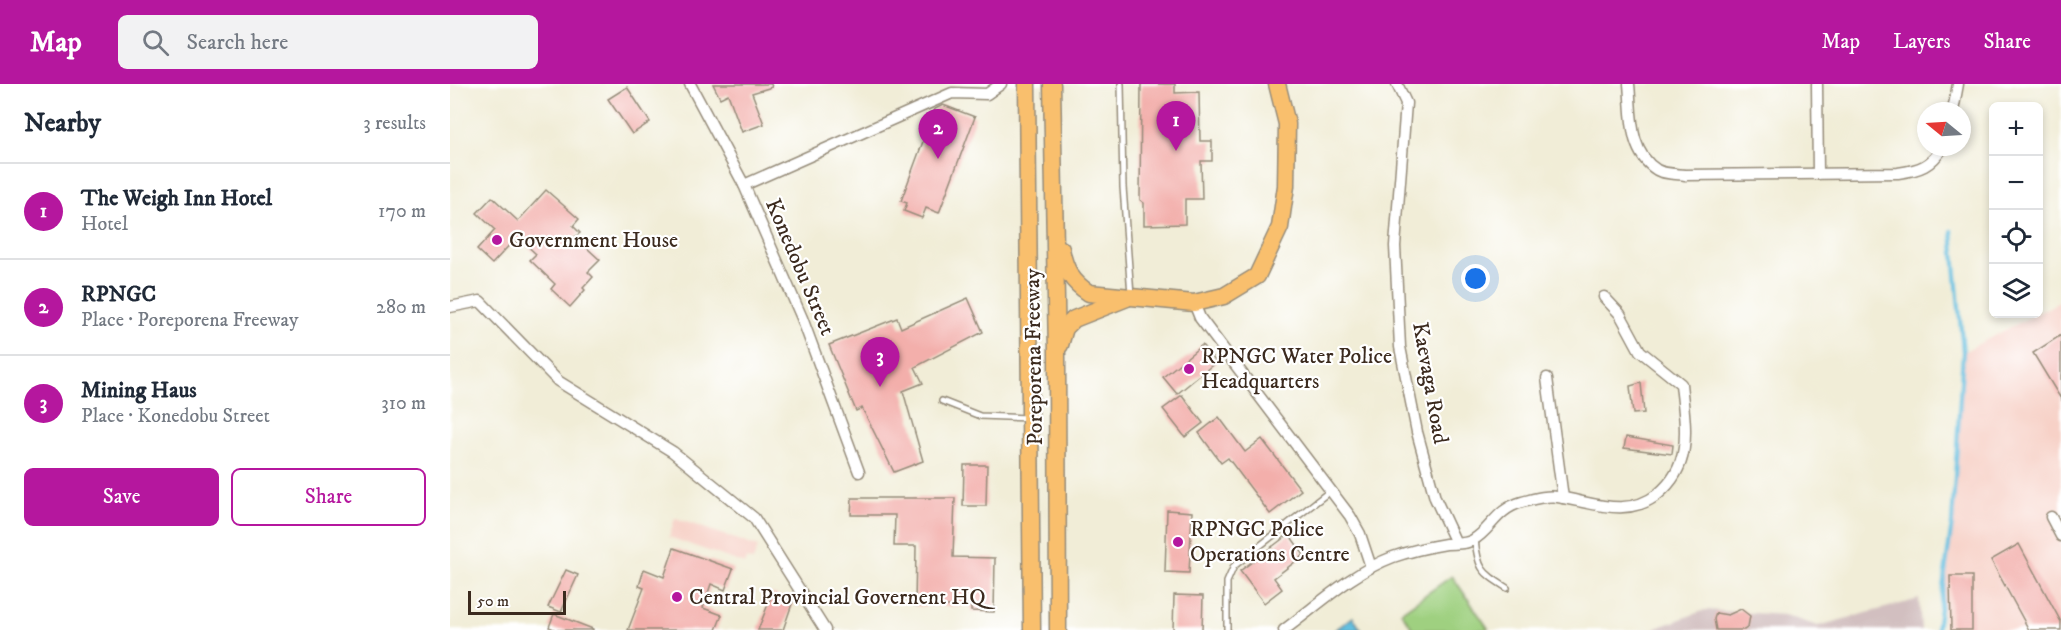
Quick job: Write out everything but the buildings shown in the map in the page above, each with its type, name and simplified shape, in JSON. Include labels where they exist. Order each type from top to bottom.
[{"type":"highway","name":"Poreporena Freeway","points":[[1027,84],[1032,630]]},
{"type":"highway","name":"Poreporena Freeway","points":[[1052,84],[1057,354],[1058,630]]},
{"type":"highway","points":[[1054,216],[1064,264],[1075,284],[1089,293],[1194,303],[1224,296],[1257,276],[1280,227],[1288,159],[1287,124],[1277,84]]},
{"type":"highway","points":[[1057,354],[1065,328],[1074,319],[1131,297]]},
{"type":"street","name":"Konedobu Street","points":[[690,84],[744,184],[802,318],[859,472]]},
{"type":"street","points":[[744,184],[952,93],[987,94],[1001,84]]},
{"type":"street","name":"Kaevaga Road","points":[[1397,84],[1406,103],[1395,246],[1400,346],[1417,432],[1435,498],[1456,543]]},
{"type":"street","points":[[1629,84],[1631,123],[1639,154],[1658,171],[1685,175],[1898,173],[1918,170],[1934,161],[1937,156]]},
{"type":"street","points":[[1817,84],[1818,174]]},
{"type":"street","points":[[1955,102],[1959,84]]},
{"type":"street","points":[[1284,630],[1371,567],[1426,548],[1465,543],[1475,539],[1506,508],[1547,496],[1603,507],[1637,505],[1658,494],[1672,481],[1679,472],[1684,452],[1685,426],[1679,381],[1650,362],[1640,351],[1620,314],[1604,297]]},
{"type":"street","points":[[450,307],[480,301],[558,381],[674,452],[754,518],[825,630]]},
{"type":"street","points":[[1194,303],[1200,318],[1350,516],[1360,534],[1371,567]]},
{"type":"street","points":[[1547,378],[1563,498]]},
{"type":"street","points":[[2051,517],[2061,536]]},
{"type":"lane","points":[[1121,84],[1123,186],[1131,297]]},
{"type":"lane","points":[[942,401],[980,416],[1030,418]]},
{"type":"lane","points":[[1227,630],[1227,582],[1234,566],[1330,491]]},
{"type":"lane","points":[[1475,539],[1478,565],[1484,573],[1507,588]]},
{"type":"shaded area","points":[[2061,301],[2061,630],[1943,630],[1943,589],[1952,523],[1963,352],[2028,318],[2043,318],[2043,310]]},
{"type":"shaded area","points":[[675,518],[758,547],[753,561],[746,559],[745,564],[669,537]]},
{"type":"shaded area","points":[[1919,599],[1921,630],[1651,630],[1705,610],[1784,615],[1818,626]]},
{"type":"green space","points":[[1452,576],[1488,628],[1485,630],[1414,630],[1401,612]]},
{"type":"water","points":[[1353,617],[1361,630],[1335,630]]},
{"type":"waterway","points":[[1937,630],[1952,523],[1963,352],[1952,231]]},
{"type":"place","name":"The Weigh Inn Hotel","points":[[1176,151]]},
{"type":"place","name":"RPNGC","points":[[938,159]]},
{"type":"place","name":"Government House","points":[[497,240]]},
{"type":"place","name":"RPNGC Water Police Headquarters","points":[[1189,369]]},
{"type":"place","name":"Mining Haus","points":[[880,387]]},
{"type":"place","name":"RPNGC Police Operations Centre","points":[[1178,542]]},
{"type":"place","name":"Central Provincial Governent HQ","points":[[677,597]]}]
